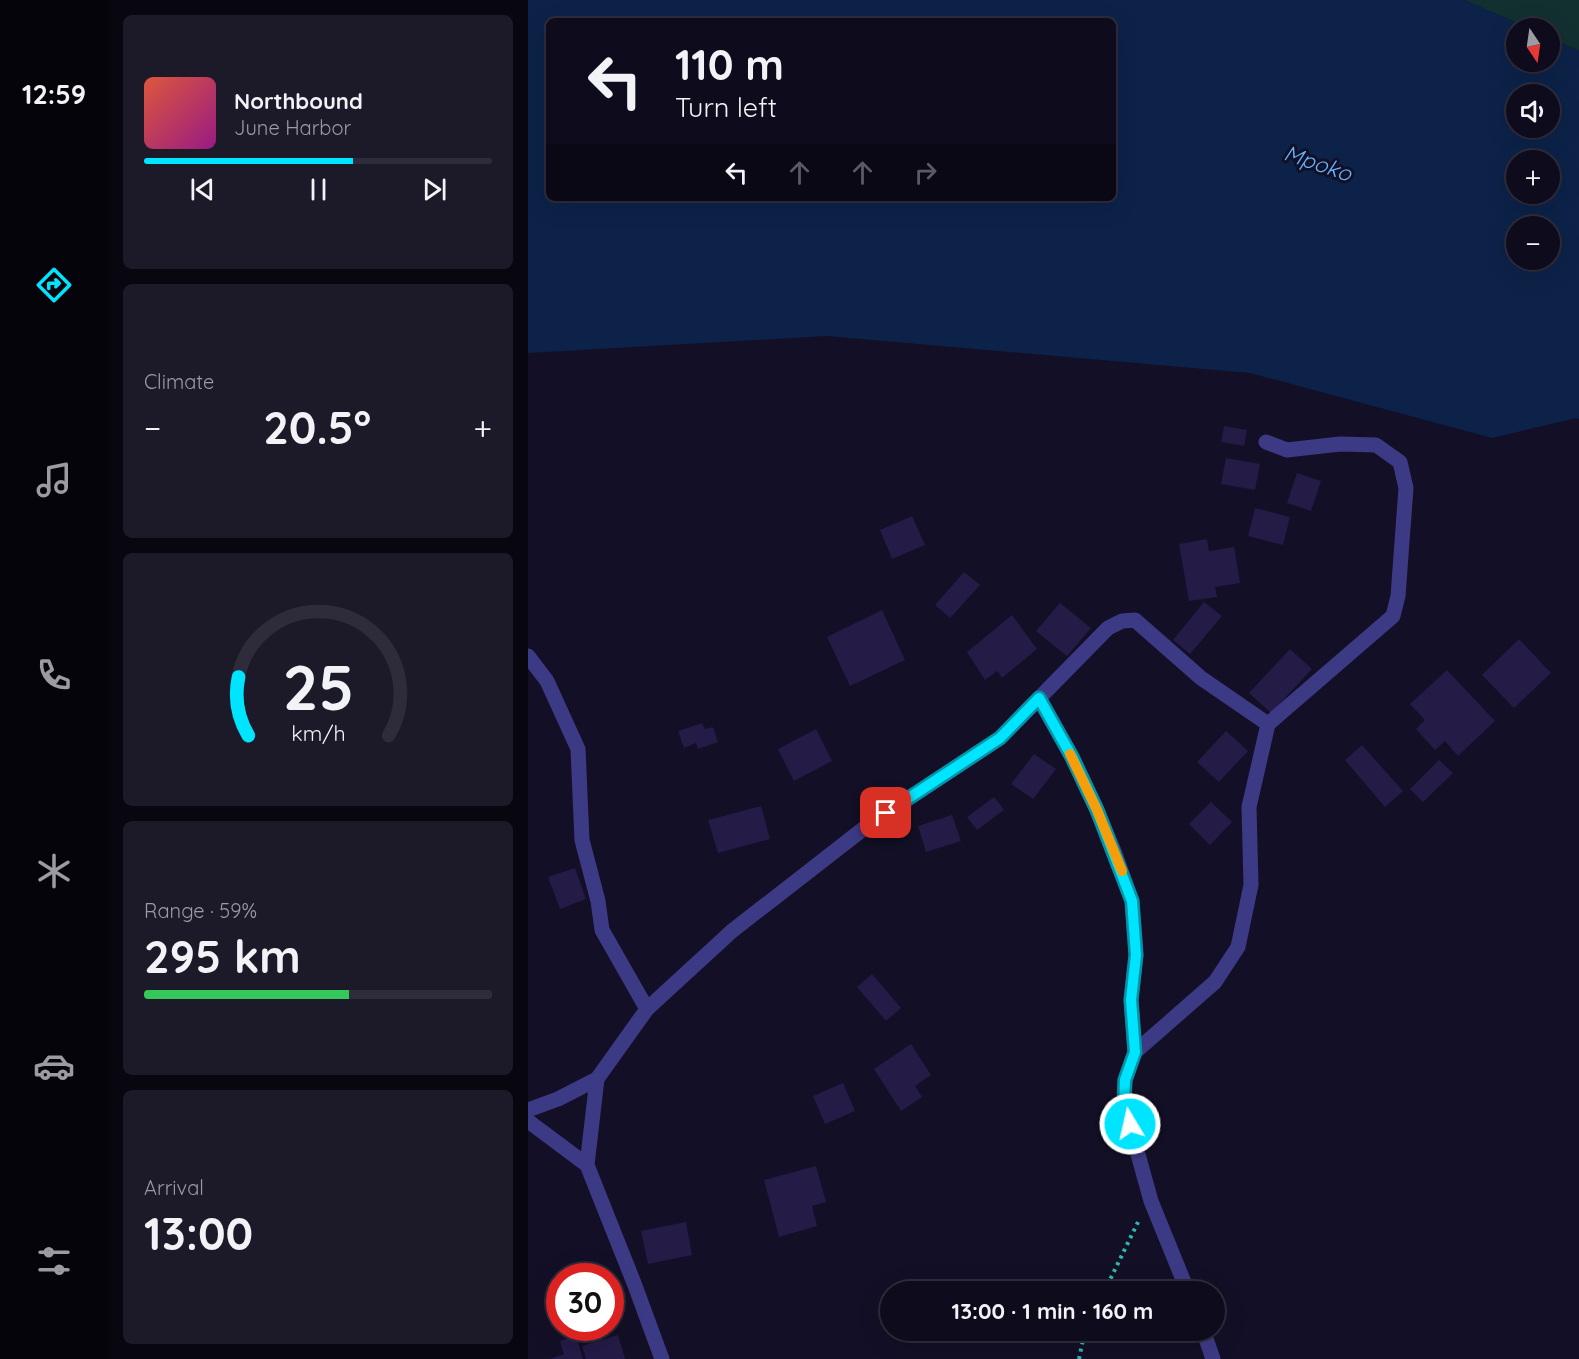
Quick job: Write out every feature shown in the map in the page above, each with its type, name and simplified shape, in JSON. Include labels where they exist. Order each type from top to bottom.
[{"type":"street","points":[[1135,1052],[1215,982],[1238,947],[1251,885],[1249,807],[1268,724],[1393,616],[1398,596],[1406,488],[1401,462],[1376,445],[1340,444],[1287,450],[1266,442]]},
{"type":"street","points":[[528,1110],[558,1099],[597,1079],[647,1009],[732,931],[867,826],[1000,738],[1108,628],[1122,621],[1135,621],[1201,678],[1268,724]]},
{"type":"street","points":[[528,656],[547,681],[578,750],[582,840],[598,901],[602,930],[647,1009]]},
{"type":"street","points":[[1039,698],[1072,757],[1097,810],[1132,901],[1136,955],[1131,1000],[1135,1052],[1125,1080],[1124,1104],[1150,1201],[1183,1281]]},
{"type":"street","points":[[597,1079],[587,1165],[662,1359]]},
{"type":"street","points":[[528,1121],[587,1165]]},
{"type":"street","points":[[1207,1341],[1213,1359]]},
{"type":"path","points":[[1109,1281],[1150,1201]]},
{"type":"path","points":[[1079,1359],[1083,1341]]},
{"type":"green space","points":[[1464,0],[1579,0],[1579,51],[1560,42],[1560,18],[1506,18]]},
{"type":"water","name":"Mpoko","points":[[528,0],[1464,0],[1506,18],[1506,72],[1560,72],[1560,42],[1579,51],[1579,419],[1492,438],[1250,373],[827,336],[528,353]]},
{"type":"building","points":[[1224,426],[1247,430],[1244,446],[1221,442]]},
{"type":"building","points":[[1226,458],[1260,464],[1255,490],[1221,484]]},
{"type":"building","points":[[1297,473],[1321,481],[1311,511],[1287,503]]},
{"type":"building","points":[[1255,508],[1290,517],[1283,545],[1248,536]]},
{"type":"building","points":[[912,516],[925,545],[892,559],[880,530]]},
{"type":"building","points":[[1207,539],[1209,551],[1234,547],[1240,583],[1215,587],[1217,597],[1189,601],[1179,544]]},
{"type":"building","points":[[964,572],[980,585],[950,618],[935,605]]},
{"type":"building","points":[[1204,602],[1222,616],[1190,654],[1173,640]]},
{"type":"building","points":[[1060,603],[1091,628],[1067,656],[1036,631]]},
{"type":"building","points":[[882,610],[905,660],[850,686],[827,637]]},
{"type":"building","points":[[1012,615],[1037,649],[1002,678],[997,671],[985,680],[967,652]]},
{"type":"building","points":[[1519,639],[1551,673],[1514,708],[1482,675]]},
{"type":"building","points":[[1290,649],[1312,669],[1271,713],[1249,693]]},
{"type":"building","points":[[1447,670],[1495,721],[1458,756],[1445,741],[1435,750],[1416,729],[1425,720],[1410,704]]},
{"type":"building","points":[[702,723],[705,729],[713,727],[718,742],[698,749],[696,743],[684,748],[678,731]]},
{"type":"building","points":[[816,729],[832,761],[794,781],[778,749]]},
{"type":"building","points":[[1226,731],[1248,751],[1219,782],[1197,762]]},
{"type":"building","points":[[1362,745],[1403,791],[1385,807],[1345,760]]},
{"type":"building","points":[[1034,754],[1056,769],[1033,799],[1011,784]]},
{"type":"building","points":[[1439,760],[1453,773],[1423,802],[1410,789]]},
{"type":"building","points":[[994,797],[1004,810],[977,830],[967,817]]},
{"type":"building","points":[[1211,802],[1232,822],[1210,845],[1189,824]]},
{"type":"building","points":[[761,806],[770,839],[718,853],[708,820]]},
{"type":"building","points":[[952,815],[961,841],[926,852],[918,826]]},
{"type":"building","points":[[575,868],[586,899],[560,909],[548,877]]},
{"type":"building","points":[[872,974],[901,1008],[886,1021],[857,987]]},
{"type":"building","points":[[911,1044],[931,1075],[915,1086],[922,1097],[901,1111],[874,1069]]},
{"type":"building","points":[[843,1083],[855,1111],[825,1124],[813,1096]]},
{"type":"building","points":[[816,1166],[826,1202],[812,1206],[817,1226],[779,1237],[764,1180]]},
{"type":"building","points":[[686,1222],[692,1255],[648,1264],[641,1231]]},
{"type":"building","points":[[560,1341],[578,1341],[583,1359],[550,1359],[564,1354]]},
{"type":"building","points":[[598,1341],[620,1341],[625,1359],[586,1359],[582,1346]]},
{"type":"slow traffic","points":[[1070,754],[1097,810],[1122,871]]},
{"type":"route","points":[[886,813],[1000,738],[1039,698],[1072,757],[1097,810],[1132,901],[1136,955],[1131,1000],[1135,1052],[1125,1080],[1124,1104],[1130,1124]]}]
